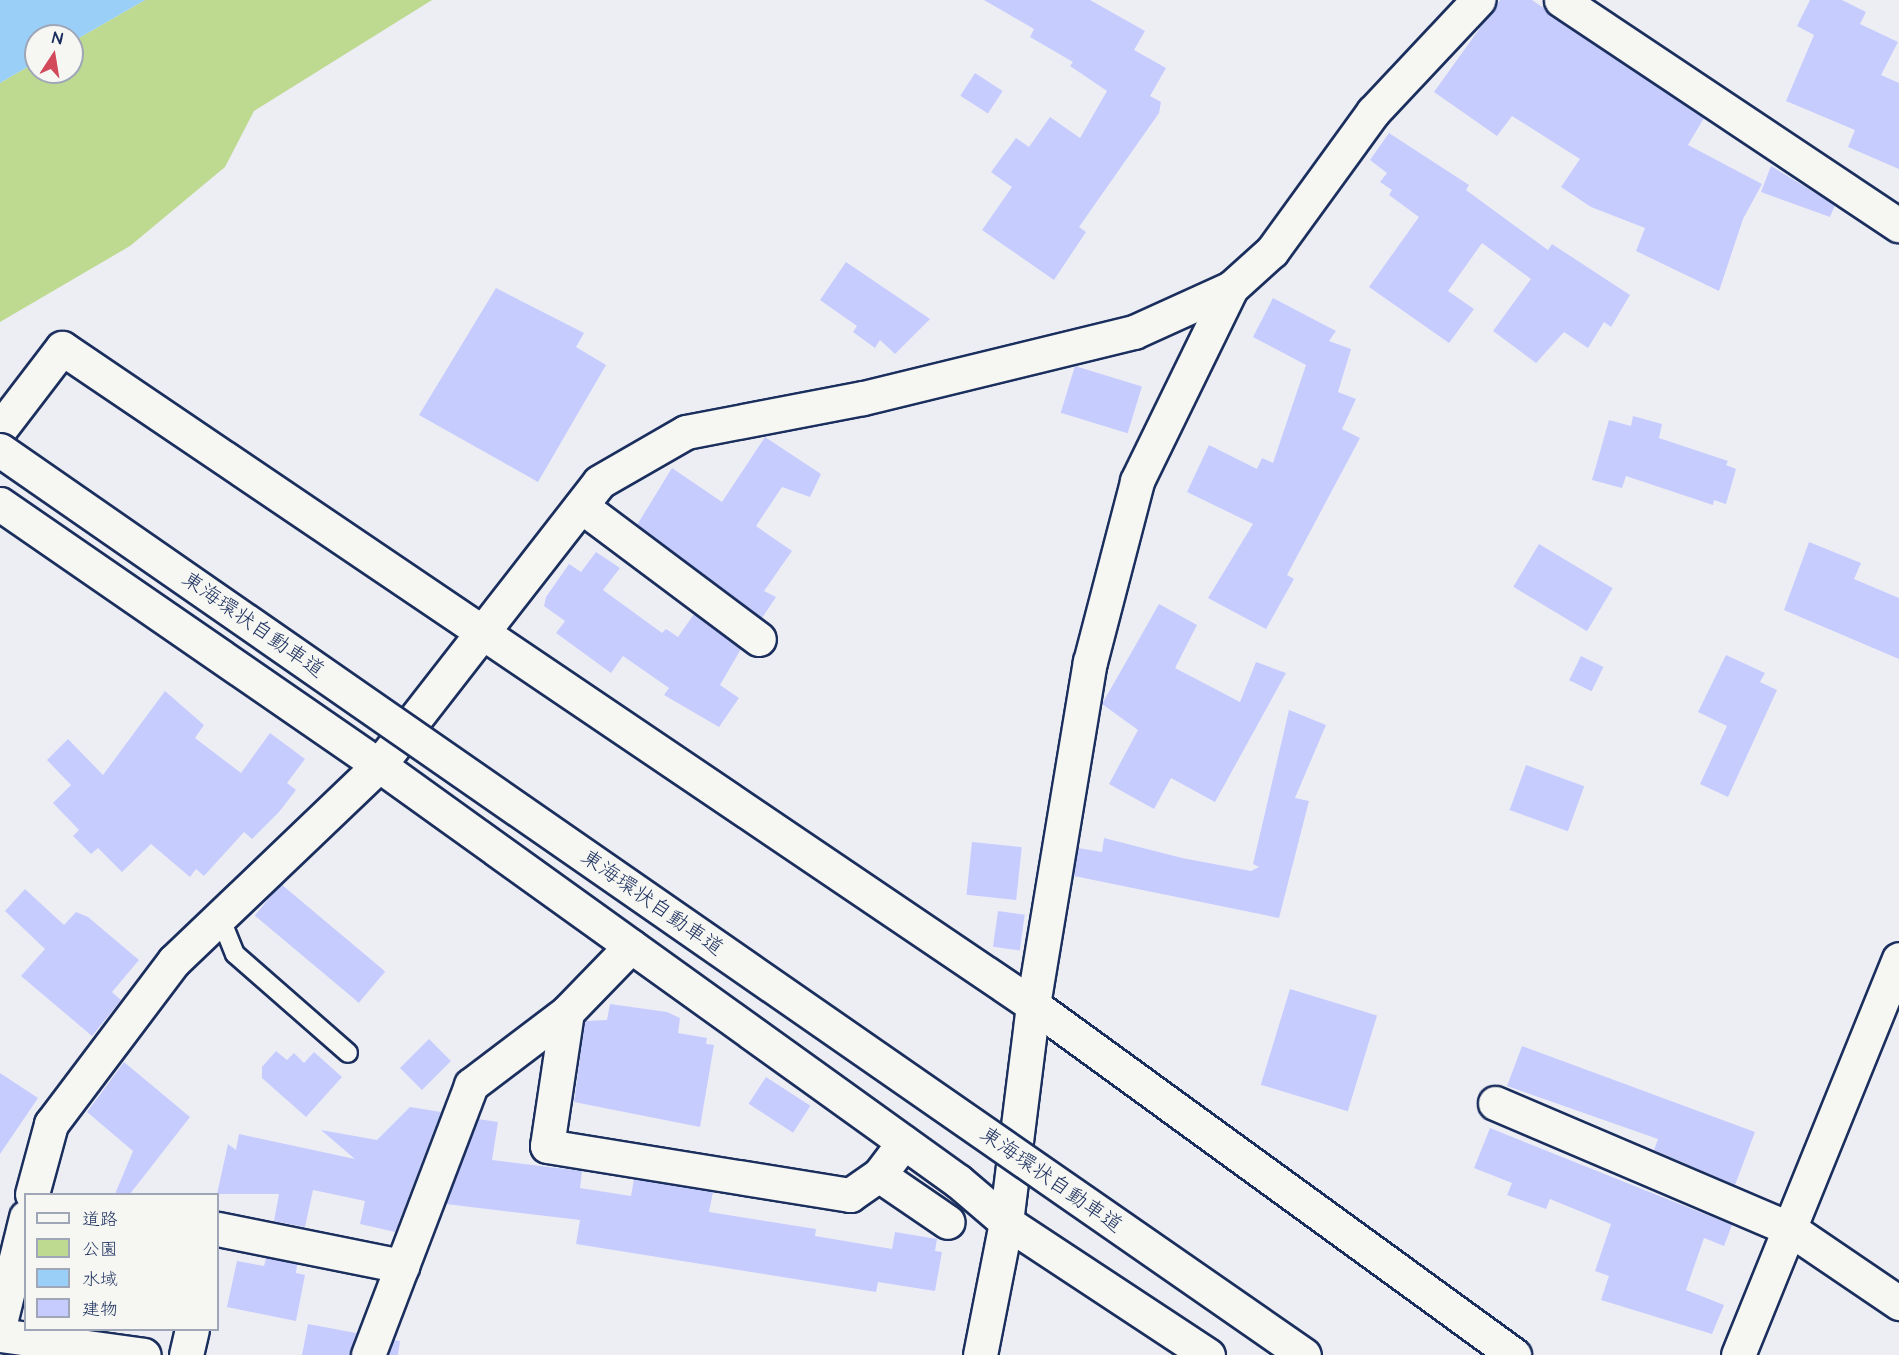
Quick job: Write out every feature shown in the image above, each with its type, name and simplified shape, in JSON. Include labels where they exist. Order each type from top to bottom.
[{"type":"main road","points":[[32,1193],[51,1124],[174,961],[379,765],[599,482],[686,432],[863,398],[1134,332],[1231,288],[1272,251],[1373,112],[1478,0]]},
{"type":"main road","points":[[1562,0],[1899,225]]},
{"type":"main road","points":[[980,1355],[1005,1222],[1033,1005],[1090,662],[1137,481],[1231,288]]},
{"type":"main road","points":[[0,429],[62,348],[485,630],[1033,1005],[1515,1355]]},
{"type":"main road","name":"東海環状自動車道","points":[[0,450],[1304,1355]]},
{"type":"main road","points":[[0,504],[379,765],[904,1142],[1005,1222],[1208,1355]]},
{"type":"main road","points":[[580,506],[759,639]]},
{"type":"main road","points":[[368,1355],[471,1085],[567,1012],[631,946]]},
{"type":"main road","points":[[1738,1355],[1899,959]]},
{"type":"main road","points":[[567,1012],[547,1146],[850,1195],[879,1175],[904,1142]]},
{"type":"main road","points":[[1495,1103],[1790,1228],[1899,1303]]},
{"type":"main road","points":[[879,1175],[948,1222]]},
{"type":"main road","points":[[0,1323],[24,1225]]},
{"type":"main road","points":[[219,1229],[402,1266]]},
{"type":"main road","points":[[186,1355],[192,1331]]},
{"type":"main road","points":[[0,1335],[131,1354]]},
{"type":"lane","points":[[220,917],[235,954],[348,1053]]},
{"type":"green space","points":[[145,0],[432,0],[254,111],[225,167],[130,246],[0,322],[0,83],[24,69],[24,84],[84,84],[84,35]]},
{"type":"water","points":[[0,0],[145,0],[84,35],[84,24],[24,24],[24,69],[0,83]]},
{"type":"building","points":[[984,0],[1090,0],[1145,31],[1134,50],[1166,68],[1150,96],[1161,102],[1159,113],[1079,227],[1086,232],[1054,280],[982,230],[1012,187],[991,172],[1016,138],[1029,147],[1050,117],[1080,138],[1107,91],[1070,66],[1073,62],[1030,37],[1034,29]]},
{"type":"building","points":[[1500,0],[1532,0],[1704,118],[1688,145],[1762,184],[1743,219],[1719,291],[1636,251],[1645,228],[1591,207],[1561,187],[1580,159],[1512,116],[1497,136],[1434,92]]},
{"type":"building","points":[[1810,0],[1842,0],[1866,12],[1860,24],[1898,42],[1881,75],[1899,83],[1899,169],[1848,147],[1855,130],[1786,101],[1814,35],[1797,26]]},
{"type":"building","points":[[975,73],[1003,91],[988,114],[960,96]]},
{"type":"building","points":[[1389,133],[1469,185],[1466,190],[1548,250],[1552,244],[1630,295],[1611,327],[1604,322],[1588,348],[1564,332],[1536,363],[1493,331],[1531,279],[1482,243],[1448,291],[1474,309],[1449,343],[1369,287],[1419,217],[1389,195],[1392,190],[1380,182],[1387,173],[1370,160]]},
{"type":"building","points":[[1771,166],[1835,205],[1830,217],[1761,192]]},
{"type":"building","points":[[846,262],[930,319],[895,354],[880,340],[875,348],[853,332],[857,326],[820,300]]},
{"type":"building","points":[[496,288],[584,333],[576,347],[606,365],[538,482],[419,415]]},
{"type":"building","points":[[1273,298],[1336,331],[1329,341],[1351,349],[1338,392],[1356,399],[1342,429],[1360,438],[1287,575],[1294,579],[1266,629],[1208,598],[1253,524],[1187,492],[1209,445],[1257,469],[1262,458],[1273,463],[1306,365],[1253,337]]},
{"type":"building","points":[[1075,366],[1142,386],[1128,433],[1061,413]]},
{"type":"building","points":[[1633,416],[1662,424],[1659,438],[1728,461],[1726,465],[1736,469],[1726,504],[1714,500],[1713,505],[1626,476],[1622,488],[1592,480],[1609,420],[1631,426]]},
{"type":"building","points":[[765,437],[821,474],[810,497],[782,487],[756,526],[792,551],[764,591],[776,597],[762,618],[637,525],[672,468],[722,502]]},
{"type":"building","points":[[1809,542],[1861,563],[1854,579],[1899,598],[1899,659],[1784,610]]},
{"type":"building","points":[[1539,544],[1613,588],[1587,631],[1513,587]]},
{"type":"building","points":[[596,552],[620,568],[603,590],[662,633],[666,629],[678,637],[694,614],[741,649],[720,685],[739,698],[719,727],[664,695],[669,688],[623,656],[611,673],[556,633],[565,621],[544,606],[546,597],[569,564],[581,572]]},
{"type":"building","points":[[1159,604],[1197,625],[1175,668],[1240,702],[1256,662],[1286,673],[1215,802],[1171,778],[1154,809],[1109,784],[1138,730],[1102,704]]},
{"type":"building","points":[[1726,655],[1765,673],[1760,682],[1777,690],[1728,797],[1700,784],[1727,726],[1698,712]]},
{"type":"building","points":[[1581,656],[1603,667],[1592,691],[1569,680]]},
{"type":"building","points":[[165,691],[204,725],[195,738],[241,773],[270,733],[305,759],[287,783],[296,790],[279,812],[252,839],[244,832],[204,876],[196,869],[190,877],[151,844],[122,872],[98,848],[91,854],[73,836],[79,830],[53,803],[71,785],[47,760],[68,739],[103,775]]},
{"type":"building","points":[[1289,710],[1326,725],[1295,798],[1309,801],[1279,918],[1074,876],[1078,848],[1102,852],[1104,838],[1182,858],[1251,871],[1259,867],[1253,864]]},
{"type":"building","points":[[1526,765],[1584,786],[1568,831],[1510,810]]},
{"type":"building","points":[[972,842],[1022,847],[1016,900],[966,895]]},
{"type":"building","points":[[281,884],[385,971],[359,1003],[255,915]]},
{"type":"building","points":[[25,889],[64,925],[76,912],[88,917],[139,960],[112,992],[121,1000],[92,1036],[21,976],[45,949],[5,911]]},
{"type":"building","points":[[998,911],[1025,915],[1020,950],[993,947]]},
{"type":"building","points":[[1290,989],[1377,1016],[1348,1111],[1261,1085]]},
{"type":"building","points":[[610,1004],[667,1012],[680,1018],[678,1033],[707,1038],[706,1044],[714,1045],[700,1127],[574,1102],[585,1021],[607,1020]]},
{"type":"building","points":[[429,1039],[451,1061],[422,1090],[400,1068]]},
{"type":"building","points":[[1522,1046],[1755,1132],[1735,1185],[1654,1150],[1658,1139],[1507,1086]]},
{"type":"building","points":[[276,1051],[287,1060],[294,1053],[304,1063],[314,1052],[342,1077],[306,1117],[262,1078],[262,1067]]},
{"type":"building","points":[[124,1062],[190,1117],[131,1193],[115,1193],[133,1151],[87,1112]]},
{"type":"building","points":[[0,1073],[38,1098],[0,1154]]},
{"type":"building","points":[[766,1077],[810,1106],[793,1133],[749,1104]]},
{"type":"building","points":[[410,1107],[441,1112],[395,1232],[360,1224],[365,1201],[313,1190],[305,1227],[274,1221],[279,1194],[217,1193],[228,1144],[236,1150],[239,1134],[355,1159],[321,1130],[377,1140]]},
{"type":"building","points":[[478,1119],[498,1122],[492,1160],[582,1171],[580,1188],[631,1196],[634,1179],[713,1192],[709,1212],[816,1229],[815,1236],[892,1249],[895,1232],[937,1239],[935,1251],[942,1252],[935,1291],[878,1282],[876,1292],[576,1244],[580,1220],[446,1204]]},
{"type":"building","points":[[1490,1128],[1732,1225],[1724,1246],[1704,1238],[1686,1290],[1724,1305],[1712,1334],[1601,1300],[1609,1276],[1595,1271],[1611,1224],[1550,1199],[1546,1209],[1507,1195],[1512,1183],[1474,1168]]},
{"type":"building","points":[[266,1258],[297,1264],[296,1273],[305,1275],[296,1321],[227,1307],[237,1261],[264,1266]]},
{"type":"building","points":[[308,1324],[356,1333],[350,1355],[302,1355]]},
{"type":"building","points":[[394,1340],[400,1341],[398,1355],[388,1355]]}]
